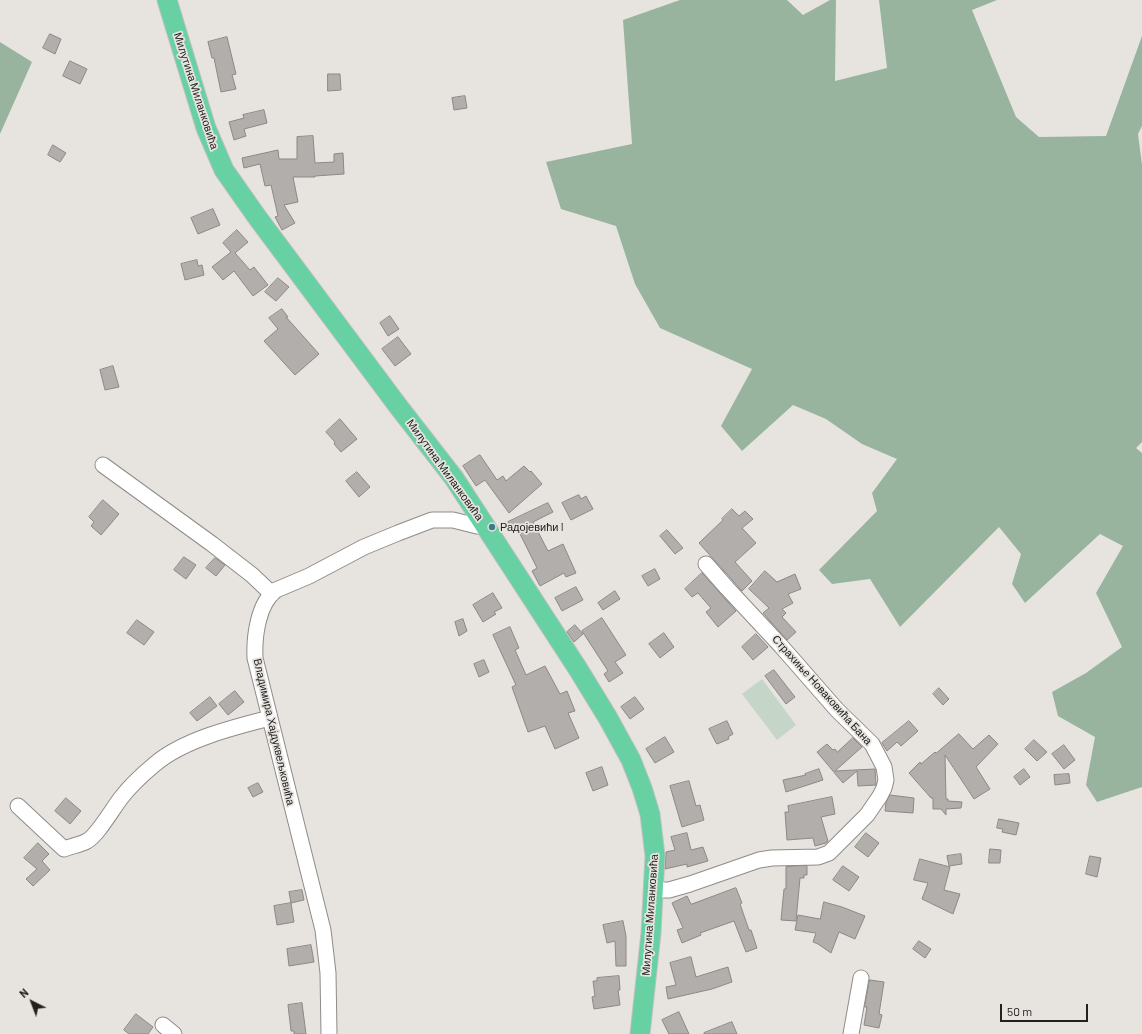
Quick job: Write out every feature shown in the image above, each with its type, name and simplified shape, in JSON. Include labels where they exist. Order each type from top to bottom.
[{"type":"main road","name":"Милутина Миланковића","points":[[167,0],[206,128],[224,170],[266,230],[454,478],[593,694],[631,760],[642,788],[651,819],[655,856],[649,955],[640,1034]]},
{"type":"street","points":[[102,465],[217,548],[252,575],[272,594],[364,547],[432,520],[453,520],[477,526],[485,526]]},
{"type":"street","name":"Страхиње Новаковића Бана","points":[[654,890],[669,890],[759,860],[772,858],[818,857],[829,853],[852,832],[874,806],[884,788],[886,780],[884,767],[872,744],[837,710],[706,564]]},
{"type":"street","name":"Владимира Хајдуквељковића","points":[[272,594],[257,627],[255,648],[256,664],[322,930],[328,973],[329,1034]]},
{"type":"street","points":[[18,806],[64,849],[88,841],[107,819],[121,797],[156,763],[171,753],[208,736],[270,718]]},
{"type":"street","points":[[851,1034],[861,978]]},
{"type":"green space","points":[[680,0],[787,0],[803,15],[830,0],[836,0],[835,81],[887,68],[879,0],[997,0],[972,10],[1016,117],[1039,137],[1106,136],[1142,36],[1142,126],[1138,134],[1142,165],[1142,442],[1136,448],[1142,453],[1142,787],[1097,802],[1086,785],[1095,737],[1058,716],[1052,692],[1086,673],[1122,647],[1096,593],[1123,546],[1100,534],[1025,603],[1012,584],[1021,554],[999,527],[900,627],[870,579],[832,584],[819,570],[877,511],[872,493],[897,459],[862,444],[826,419],[793,405],[742,451],[721,426],[752,369],[660,328],[635,284],[616,226],[561,209],[546,162],[632,144],[623,20]]},
{"type":"green space","points":[[0,42],[32,62],[0,134]]},
{"type":"green space","points":[[762,679],[796,725],[777,740],[742,694]]},
{"type":"building","points":[[50,34],[61,39],[55,54],[43,48]]},
{"type":"building","points":[[227,37],[236,74],[232,75],[236,89],[221,92],[214,58],[212,58],[208,42]]},
{"type":"building","points":[[70,61],[87,69],[80,84],[63,76]]},
{"type":"building","points":[[328,74],[340,74],[341,90],[328,91]]},
{"type":"building","points":[[465,96],[467,108],[454,110],[452,98]]},
{"type":"building","points":[[264,110],[267,123],[244,129],[246,136],[234,140],[229,122],[244,118],[243,115]]},
{"type":"building","points":[[313,136],[315,163],[334,162],[334,154],[343,153],[344,174],[315,177],[293,177],[298,202],[284,205],[295,223],[282,230],[275,217],[278,216],[271,185],[265,186],[260,164],[244,168],[242,158],[278,150],[279,159],[297,159],[297,137]]},
{"type":"building","points":[[53,145],[66,153],[60,162],[48,155]]},
{"type":"building","points":[[213,209],[220,225],[198,234],[191,218]]},
{"type":"building","points":[[237,230],[248,242],[235,253],[250,270],[254,267],[268,285],[253,296],[234,271],[223,280],[212,267],[231,252],[223,243]]},
{"type":"building","points":[[197,260],[198,266],[202,265],[204,275],[185,280],[181,264]]},
{"type":"building","points":[[278,278],[289,287],[276,301],[265,292]]},
{"type":"building","points":[[282,309],[288,317],[286,317],[319,354],[295,375],[264,341],[278,329],[269,318]]},
{"type":"building","points":[[390,316],[399,329],[388,336],[380,323]]},
{"type":"building","points":[[398,337],[411,354],[395,366],[382,349]]},
{"type":"building","points":[[113,366],[119,387],[105,390],[100,370]]},
{"type":"building","points":[[340,419],[357,439],[341,452],[326,432]]},
{"type":"building","points":[[480,455],[497,480],[503,476],[506,481],[524,466],[530,472],[531,471],[542,484],[509,513],[485,480],[476,486],[463,466]]},
{"type":"building","points":[[357,472],[370,487],[359,497],[346,481]]},
{"type":"building","points":[[579,495],[581,499],[586,496],[593,509],[571,520],[562,503]]},
{"type":"building","points":[[103,500],[119,514],[101,535],[91,526],[94,522],[89,517]]},
{"type":"building","points":[[548,503],[553,512],[533,522],[548,551],[563,544],[576,573],[566,577],[564,573],[540,586],[532,571],[537,568],[517,528],[513,530],[508,522]]},
{"type":"building","points":[[732,509],[739,516],[745,511],[753,519],[742,528],[756,543],[735,562],[752,581],[742,591],[699,543],[723,520],[722,519]]},
{"type":"building","points":[[667,530],[683,548],[675,554],[660,536]]},
{"type":"building","points":[[184,557],[196,565],[186,579],[174,570]]},
{"type":"building","points":[[215,558],[225,565],[216,576],[206,568]]},
{"type":"building","points":[[655,569],[660,579],[648,586],[642,576]]},
{"type":"building","points":[[765,571],[777,582],[795,574],[801,589],[788,594],[793,603],[782,609],[786,613],[782,617],[796,632],[787,640],[763,613],[769,608],[749,589]]},
{"type":"building","points":[[702,573],[736,611],[718,627],[706,612],[711,608],[698,593],[692,597],[685,589]]},
{"type":"building","points":[[576,587],[583,600],[562,611],[555,598]]},
{"type":"building","points":[[615,591],[620,599],[603,610],[598,603]]},
{"type":"building","points":[[493,593],[502,608],[494,612],[496,614],[483,622],[473,605]]},
{"type":"building","points":[[602,618],[626,655],[615,662],[623,673],[609,682],[604,674],[608,671],[582,631]]},
{"type":"building","points":[[463,619],[467,631],[459,636],[455,622]]},
{"type":"building","points":[[137,620],[154,632],[144,645],[127,633]]},
{"type":"building","points":[[575,625],[583,634],[574,642],[567,632]]},
{"type":"building","points":[[510,627],[519,648],[515,650],[526,675],[545,666],[560,694],[567,691],[575,711],[568,713],[579,738],[555,749],[545,726],[528,732],[512,687],[516,685],[493,635]]},
{"type":"building","points":[[664,633],[674,647],[660,658],[649,644]]},
{"type":"building","points":[[756,634],[768,647],[753,660],[742,647]]},
{"type":"building","points":[[484,660],[489,672],[479,677],[474,664]]},
{"type":"building","points":[[774,670],[795,697],[786,704],[765,676]]},
{"type":"building","points":[[939,688],[949,699],[943,705],[933,694]]},
{"type":"building","points":[[235,691],[244,702],[228,715],[219,704]]},
{"type":"building","points":[[210,697],[217,706],[197,721],[190,713]]},
{"type":"building","points":[[635,697],[644,709],[630,719],[621,707]]},
{"type":"building","points":[[727,721],[733,734],[728,737],[729,739],[717,744],[709,729]]},
{"type":"building","points":[[909,721],[918,731],[901,746],[897,742],[887,751],[882,743]]},
{"type":"building","points":[[959,734],[973,749],[989,735],[998,744],[976,767],[990,789],[974,799],[945,755],[946,799],[948,799],[948,801],[962,802],[961,808],[946,809],[946,815],[941,809],[933,809],[933,798],[931,798],[909,773],[920,762],[921,764]]},
{"type":"building","points":[[665,737],[674,752],[655,763],[646,749]]},
{"type":"building","points":[[853,738],[862,747],[835,771],[875,769],[876,785],[858,786],[857,771],[843,783],[817,752],[827,744],[837,752]]},
{"type":"building","points":[[1034,740],[1047,752],[1037,761],[1025,749]]},
{"type":"building","points":[[1064,745],[1075,760],[1064,769],[1052,754]]},
{"type":"building","points":[[602,767],[608,785],[593,791],[586,773]]},
{"type":"building","points":[[819,769],[823,780],[786,792],[783,780],[806,775],[805,774]]},
{"type":"building","points":[[1024,769],[1030,777],[1020,785],[1014,777]]},
{"type":"building","points":[[1069,774],[1070,783],[1055,785],[1054,775]]},
{"type":"building","points":[[689,781],[696,806],[700,805],[704,820],[682,827],[670,786]]},
{"type":"building","points":[[258,783],[263,792],[253,797],[248,788]]},
{"type":"building","points":[[890,795],[914,798],[913,813],[885,811],[886,803]]},
{"type":"building","points":[[832,797],[835,814],[821,817],[828,841],[826,843],[815,846],[813,838],[787,840],[785,812],[789,812],[788,806]]},
{"type":"building","points":[[66,798],[81,811],[70,824],[55,811]]},
{"type":"building","points":[[999,819],[1019,823],[1016,835],[1002,832],[1003,829],[997,828]]},
{"type":"building","points":[[687,833],[691,850],[703,847],[708,861],[687,867],[687,864],[665,869],[666,852],[675,850],[671,837]]},
{"type":"building","points":[[866,833],[879,843],[868,857],[855,847]]},
{"type":"building","points":[[38,843],[49,854],[42,861],[50,870],[33,886],[26,879],[37,869],[24,858]]},
{"type":"building","points":[[990,849],[1001,850],[1000,863],[989,863]]},
{"type":"building","points":[[961,854],[962,864],[949,866],[947,856]]},
{"type":"building","points":[[1090,856],[1101,858],[1097,877],[1086,874]]},
{"type":"building","points":[[920,859],[950,867],[944,890],[960,894],[953,914],[922,899],[928,883],[914,880]]},
{"type":"building","points":[[807,866],[807,875],[804,875],[804,878],[800,878],[796,921],[781,920],[784,889],[786,889],[786,867]]},
{"type":"building","points":[[843,866],[859,877],[849,891],[833,880]]},
{"type":"building","points":[[736,888],[742,903],[740,904],[749,930],[751,930],[757,948],[746,952],[734,921],[700,933],[701,935],[682,943],[677,930],[683,928],[672,903],[687,896],[691,904]]},
{"type":"building","points":[[302,890],[304,900],[291,903],[289,892]]},
{"type":"building","points":[[824,902],[865,916],[855,939],[839,932],[831,953],[813,942],[816,933],[795,930],[798,915],[820,919]]},
{"type":"building","points":[[291,903],[294,922],[277,925],[274,906]]},
{"type":"building","points":[[623,921],[626,936],[626,966],[616,966],[615,941],[607,943],[603,925]]},
{"type":"building","points":[[919,941],[931,949],[925,958],[913,949]]},
{"type":"building","points":[[311,945],[314,962],[289,966],[287,949]]},
{"type":"building","points":[[691,957],[696,977],[728,967],[732,982],[712,989],[668,999],[666,987],[676,985],[670,963]]},
{"type":"building","points":[[619,976],[620,990],[618,990],[620,1005],[594,1009],[592,997],[595,996],[593,981],[597,981],[597,978]]},
{"type":"building","points":[[870,980],[884,982],[879,1014],[882,1015],[879,1028],[864,1025],[867,1007],[865,1007]]},
{"type":"building","points":[[302,1003],[306,1034],[294,1034],[294,1031],[291,1031],[288,1005]]},
{"type":"building","points":[[679,1012],[689,1034],[669,1034],[662,1020]]},
{"type":"building","points":[[136,1014],[153,1027],[148,1034],[129,1034],[124,1030]]},
{"type":"building","points":[[732,1022],[737,1034],[704,1034],[704,1033]]},
{"type":"place","name":"Радојевићи I","points":[[492,527]]}]
